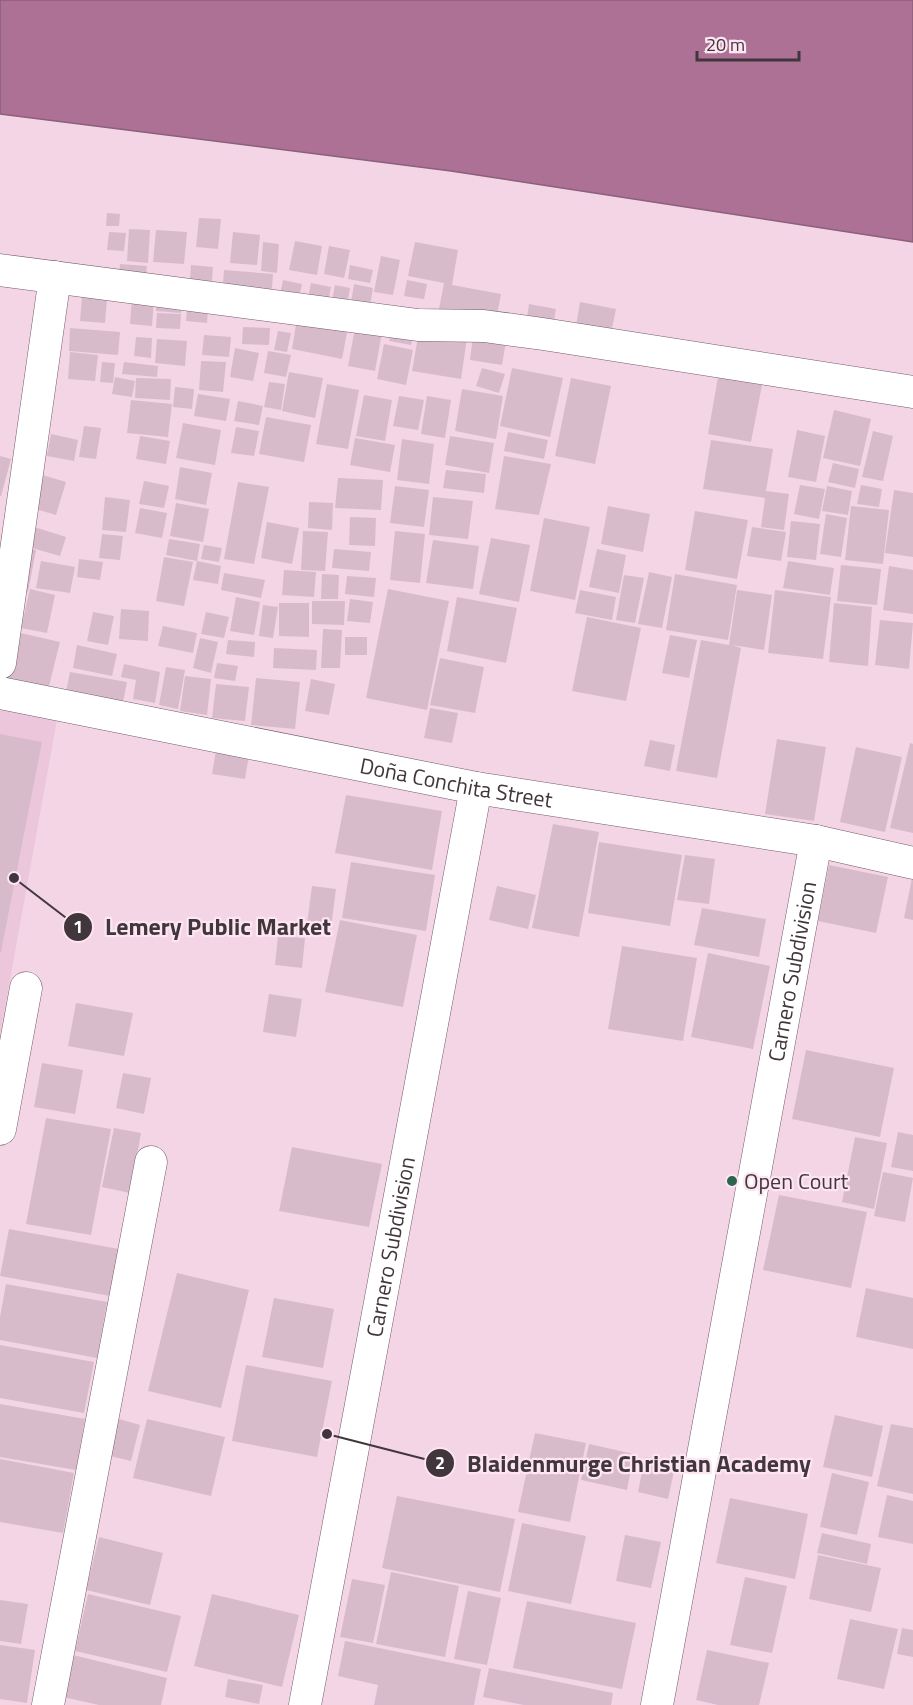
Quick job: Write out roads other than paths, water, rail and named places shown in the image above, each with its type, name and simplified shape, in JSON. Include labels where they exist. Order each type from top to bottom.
[{"type":"street","points":[[0,270],[418,325],[484,326],[913,392]]},
{"type":"street","points":[[0,663],[55,277]]},
{"type":"street","name":"Doña Conchita Street","points":[[0,693],[477,788],[816,841],[913,863]]},
{"type":"street","name":"Carnero Subdivision","points":[[305,1705],[477,788]]},
{"type":"street","name":"Carnero Subdivision","points":[[657,1705],[816,841]]},
{"type":"street","points":[[0,1129],[26,988]]},
{"type":"street","points":[[48,1705],[151,1162]]},
{"type":"place","name":"Lemery Public Market","points":[[14,878]]},
{"type":"place","name":"Open Court","points":[[732,1181]]},
{"type":"place","name":"Blaidenmurge Christian Academy","points":[[327,1434]]}]
